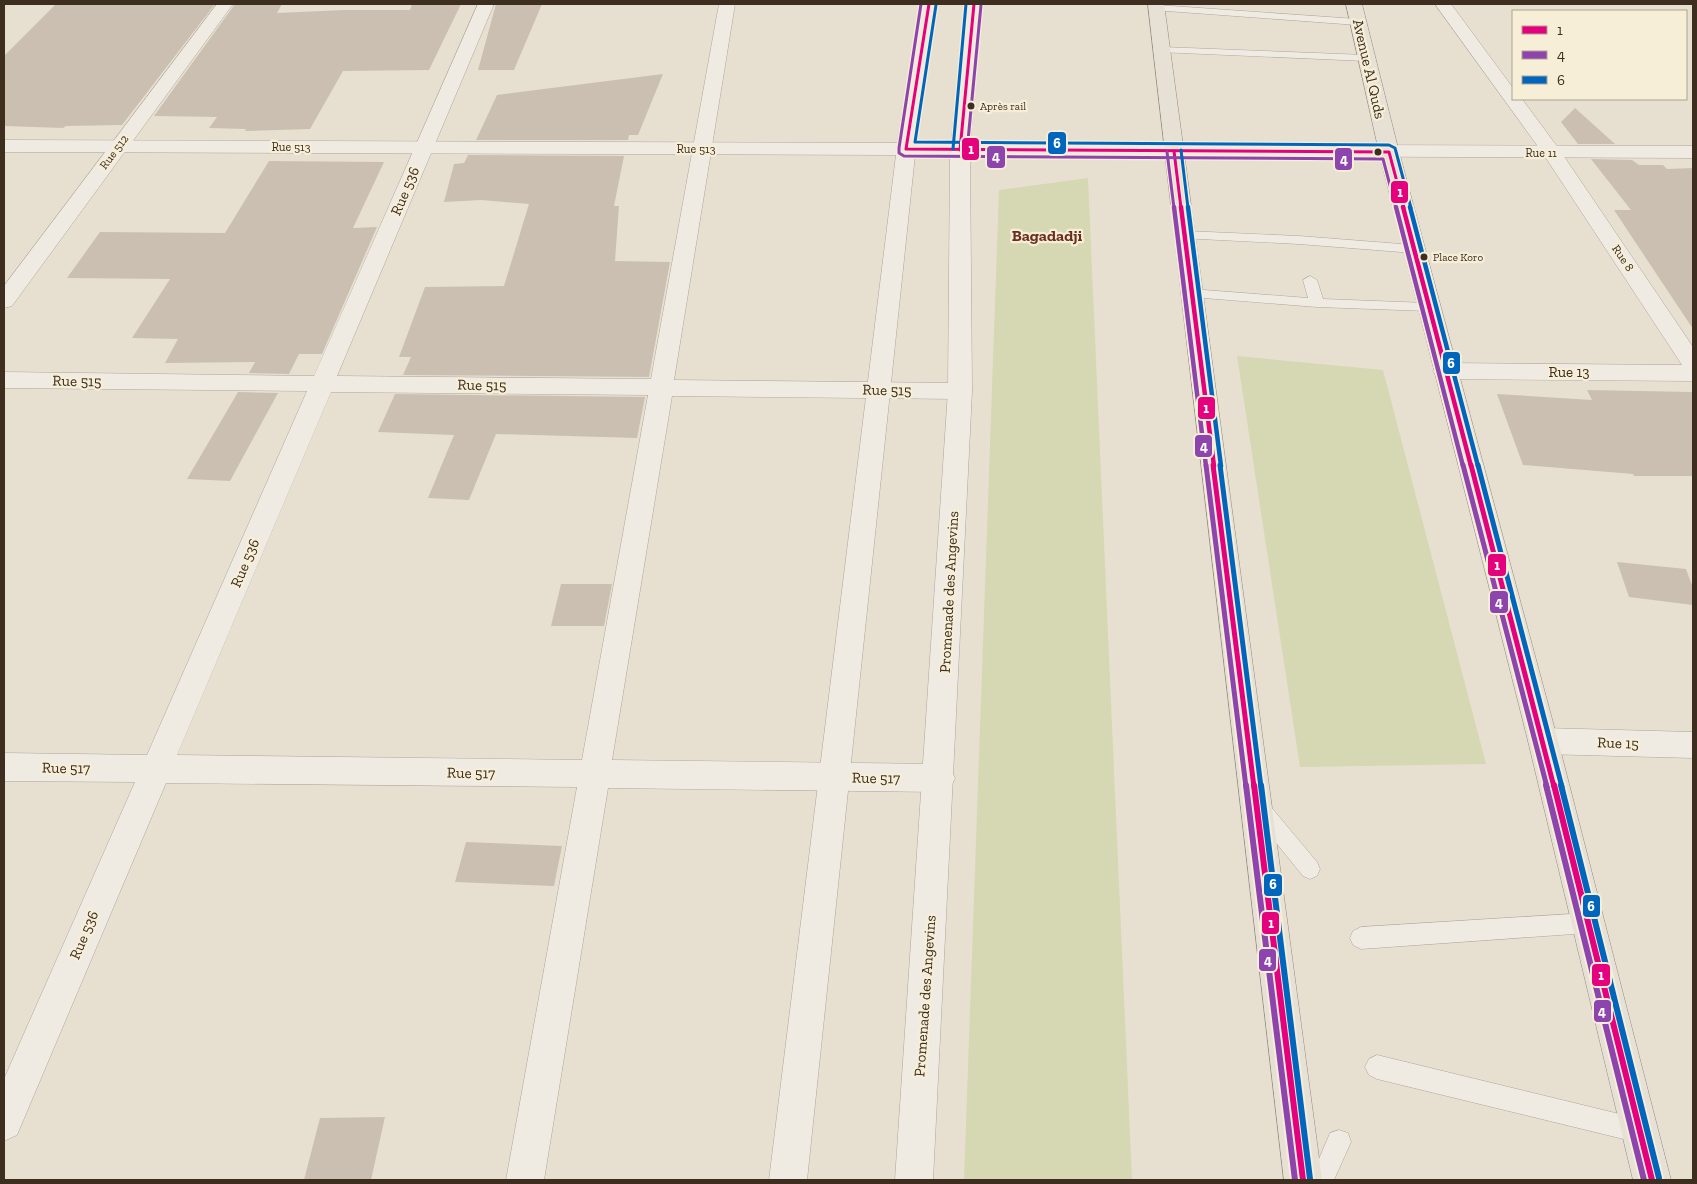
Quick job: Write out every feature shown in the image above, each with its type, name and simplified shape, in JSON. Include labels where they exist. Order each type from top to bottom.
[{"type":"main road","name":"Avenue Al Quds","points":[[1354,4],[1356,22],[1388,152],[1543,741],[1652,1180]]},
{"type":"main road","points":[[1156,6],[1303,1180]]},
{"type":"street","name":"Rue 512","points":[[4,301],[225,4]]},
{"type":"street","name":"Rue 536","points":[[4,1122],[486,4]]},
{"type":"street","points":[[525,1180],[727,4]]},
{"type":"street","points":[[788,1180],[906,149],[929,4]]},
{"type":"street","name":"Promenade des Angevins","points":[[914,1180],[939,778],[960,391],[960,150],[974,4]]},
{"type":"street","name":"Rue 8","points":[[1444,4],[1512,98]]},
{"type":"street","name":"Rue 8","points":[[1514,100],[1552,153],[1693,364]]},
{"type":"street","name":"Rue 513","points":[[4,146],[1388,152]]},
{"type":"street","name":"Rue 11","points":[[1388,152],[1693,152]]},
{"type":"street","name":"Rue 13","points":[[1445,372],[1693,374]]},
{"type":"street","name":"Rue 515","points":[[4,380],[960,391]]},
{"type":"street","name":"Rue 15","points":[[1543,741],[1693,746]]},
{"type":"street","name":"Rue 517","points":[[4,767],[939,778]]},
{"type":"lane","points":[[1156,6],[1356,22]]},
{"type":"lane","points":[[1162,50],[1366,58]]},
{"type":"lane","points":[[1184,235],[1301,246],[1414,249]]},
{"type":"lane","points":[[1310,280],[1317,303]]},
{"type":"lane","points":[[1192,293],[1317,303],[1428,307]]},
{"type":"lane","points":[[1256,803],[1310,869]]},
{"type":"lane","points":[[1361,938],[1588,923]]},
{"type":"lane","points":[[1377,1067],[1640,1131]]},
{"type":"lane","points":[[1322,1180],[1339,1142]]},
{"type":"green space","points":[[1088,178],[1132,1180],[964,1180],[999,190]]},
{"type":"green space","points":[[1237,356],[1383,370],[1486,764],[1300,767]]},
{"type":"building","points":[[56,4],[215,4],[122,125],[66,126],[63,128],[4,126],[4,56]]},
{"type":"building","points":[[235,4],[282,4],[277,13],[410,10],[412,4],[461,4],[429,70],[343,71],[310,129],[245,131],[246,129],[209,128],[217,117],[154,116]]},
{"type":"building","points":[[496,4],[542,4],[514,70],[478,70]]},
{"type":"building","points":[[663,74],[638,135],[629,135],[628,140],[476,140],[497,95]]},
{"type":"building","points":[[1575,108],[1615,144],[1578,144],[1561,122]]},
{"type":"building","points":[[468,155],[624,156],[614,206],[619,206],[615,261],[670,262],[649,377],[403,375],[411,357],[399,357],[425,287],[504,286],[529,204],[481,200],[444,202],[454,164],[464,163]]},
{"type":"building","points":[[1591,159],[1632,160],[1639,165],[1663,165],[1667,169],[1693,168],[1693,329],[1614,210],[1631,210]]},
{"type":"building","points":[[269,161],[384,162],[353,228],[377,227],[322,354],[299,354],[289,374],[249,373],[255,362],[165,363],[178,339],[132,338],[170,279],[67,278],[100,232],[225,233]]},
{"type":"building","points":[[1587,390],[1693,392],[1693,476],[1634,476],[1633,474],[1523,465],[1497,394],[1592,400]]},
{"type":"building","points":[[238,392],[278,393],[230,481],[187,479]]},
{"type":"building","points":[[395,394],[645,397],[637,438],[496,434],[469,500],[428,498],[454,435],[378,432]]},
{"type":"building","points":[[1617,562],[1686,569],[1693,588],[1693,605],[1629,597]]},
{"type":"building","points":[[561,584],[612,584],[604,626],[551,626]]},
{"type":"building","points":[[466,842],[562,846],[554,886],[455,882]]},
{"type":"building","points":[[385,1117],[371,1180],[304,1180],[320,1118]]},
{"type":"transit line","name":"4","points":[[921,4],[899,148],[899,153],[904,156],[1383,159],[1536,743],[1644,1180]]},
{"type":"transit line","name":"1","points":[[929,4],[906,149],[1389,152],[1543,741],[1652,1180]]},
{"type":"transit line","name":"6","points":[[953,149],[966,4]]},
{"type":"transit line","name":"1","points":[[960,150],[974,4]]},
{"type":"transit line","name":"6","points":[[936,5],[915,142],[1389,145],[1395,148],[1550,739],[1659,1178]]},
{"type":"transit line","name":"4","points":[[967,151],[981,5]]},
{"type":"transit line","name":"6","points":[[1181,150],[1310,1179]]},
{"type":"transit line","name":"1","points":[[1174,151],[1303,1180]]},
{"type":"transit line","name":"4","points":[[1167,152],[1295,1180]]},
{"type":"place","name":"Après rail","points":[[971,106]]},
{"type":"place","name":"Place Koro","points":[[1424,257]]},
{"type":"district","name":"Bagadadji","points":[[1047,235]]}]
